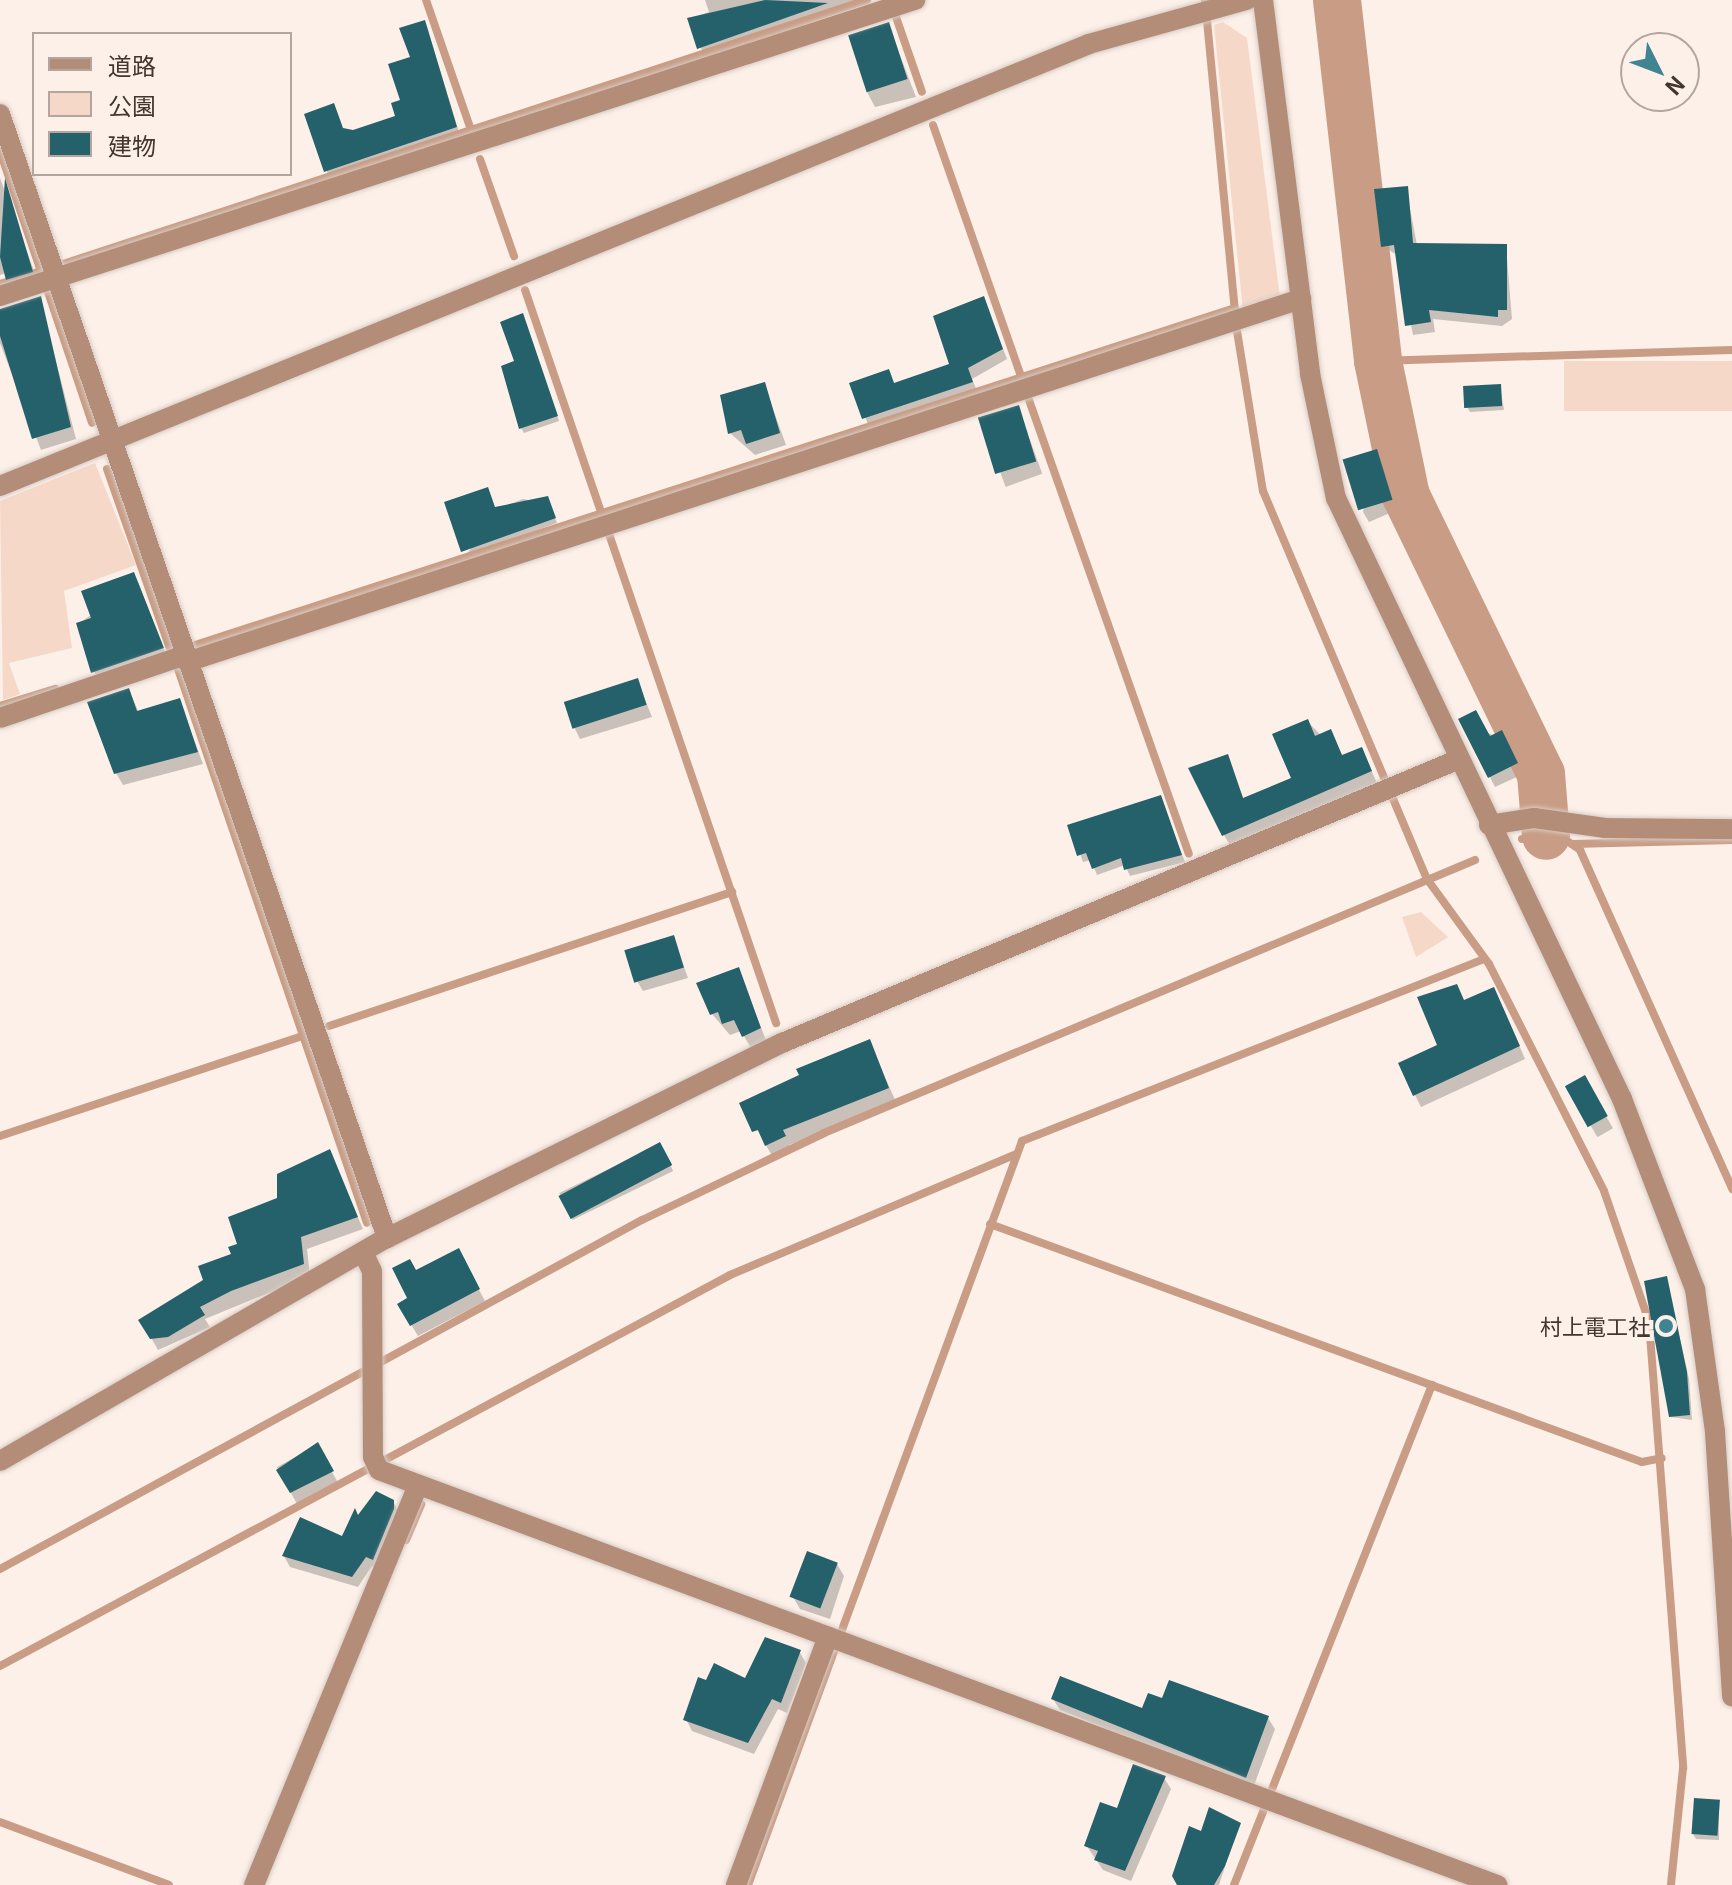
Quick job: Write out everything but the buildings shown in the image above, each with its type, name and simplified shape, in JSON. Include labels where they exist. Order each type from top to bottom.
[{"type":"street","points":[[0,296],[915,0]]},
{"type":"street","points":[[0,486],[1046,61],[1195,12],[1247,0]]},
{"type":"street","points":[[1263,0],[1301,299],[1336,498],[1457,760],[1622,1099],[1695,1289],[1715,1432],[1732,1696]]},
{"type":"street","points":[[0,114],[387,1238]]},
{"type":"street","points":[[0,718],[1301,299]]},
{"type":"street","points":[[0,1461],[387,1238],[782,1043],[1457,760]]},
{"type":"street","points":[[1489,825],[1534,818],[1563,823],[1732,829]]},
{"type":"street","points":[[363,1252],[372,1271],[371,1384],[376,1463],[417,1487],[835,1638],[1267,1802],[1497,1885]]},
{"type":"street","points":[[254,1885],[417,1487]]},
{"type":"street","points":[[736,1885],[835,1638]]},
{"type":"green space","points":[[1223,22],[1247,38],[1280,298],[1243,311],[1214,25]]},
{"type":"green space","points":[[1564,361],[1732,361],[1732,411],[1564,411]]},
{"type":"green space","points":[[95,463],[136,565],[64,591],[72,648],[9,663],[20,694],[3,700],[0,501]]},
{"type":"green space","points":[[1421,912],[1448,937],[1416,957],[1402,917]]},
{"type":"waterway","points":[[426,0],[472,133]]},
{"type":"waterway","points":[[63,264],[867,0]]},
{"type":"waterway","points":[[1205,0],[1237,331],[1263,491],[1427,879],[1489,964],[1604,1191],[1649,1322],[1683,1768],[1671,1885]]},
{"type":"waterway","points":[[1337,0],[1378,361],[1406,496],[1541,774],[1546,836]]},
{"type":"waterway","points":[[896,17],[922,92]]},
{"type":"waterway","points":[[933,125],[1022,379]]},
{"type":"waterway","points":[[0,151],[43,277]]},
{"type":"waterway","points":[[480,159],[514,256]]},
{"type":"waterway","points":[[0,284],[44,270]]},
{"type":"waterway","points":[[525,290],[602,515]]},
{"type":"waterway","points":[[48,292],[92,423]]},
{"type":"waterway","points":[[195,645],[1235,308]]},
{"type":"waterway","points":[[1378,361],[1732,350]]},
{"type":"waterway","points":[[1029,400],[1189,854]]},
{"type":"waterway","points":[[107,469],[169,646]]},
{"type":"waterway","points":[[609,534],[776,1023]]},
{"type":"waterway","points":[[178,669],[367,1223]]},
{"type":"waterway","points":[[0,706],[55,689]]},
{"type":"waterway","points":[[1522,839],[1563,838],[1580,850],[1732,1189]]},
{"type":"waterway","points":[[1572,844],[1732,840]]},
{"type":"waterway","points":[[0,1569],[642,1220],[824,1133],[1475,860]]},
{"type":"waterway","points":[[329,1026],[732,892]]},
{"type":"waterway","points":[[748,1885],[1022,1141],[1484,959]]},
{"type":"waterway","points":[[0,1136],[305,1035]]},
{"type":"waterway","points":[[0,1666],[730,1275],[1016,1154]]},
{"type":"waterway","points":[[990,1224],[1642,1462],[1662,1458]]},
{"type":"waterway","points":[[1234,1885],[1432,1385]]},
{"type":"waterway","points":[[406,1540],[421,1504]]},
{"type":"waterway","points":[[0,1822],[169,1885]]},
{"type":"place","name":"村上電工社","points":[[1666,1326]]}]
